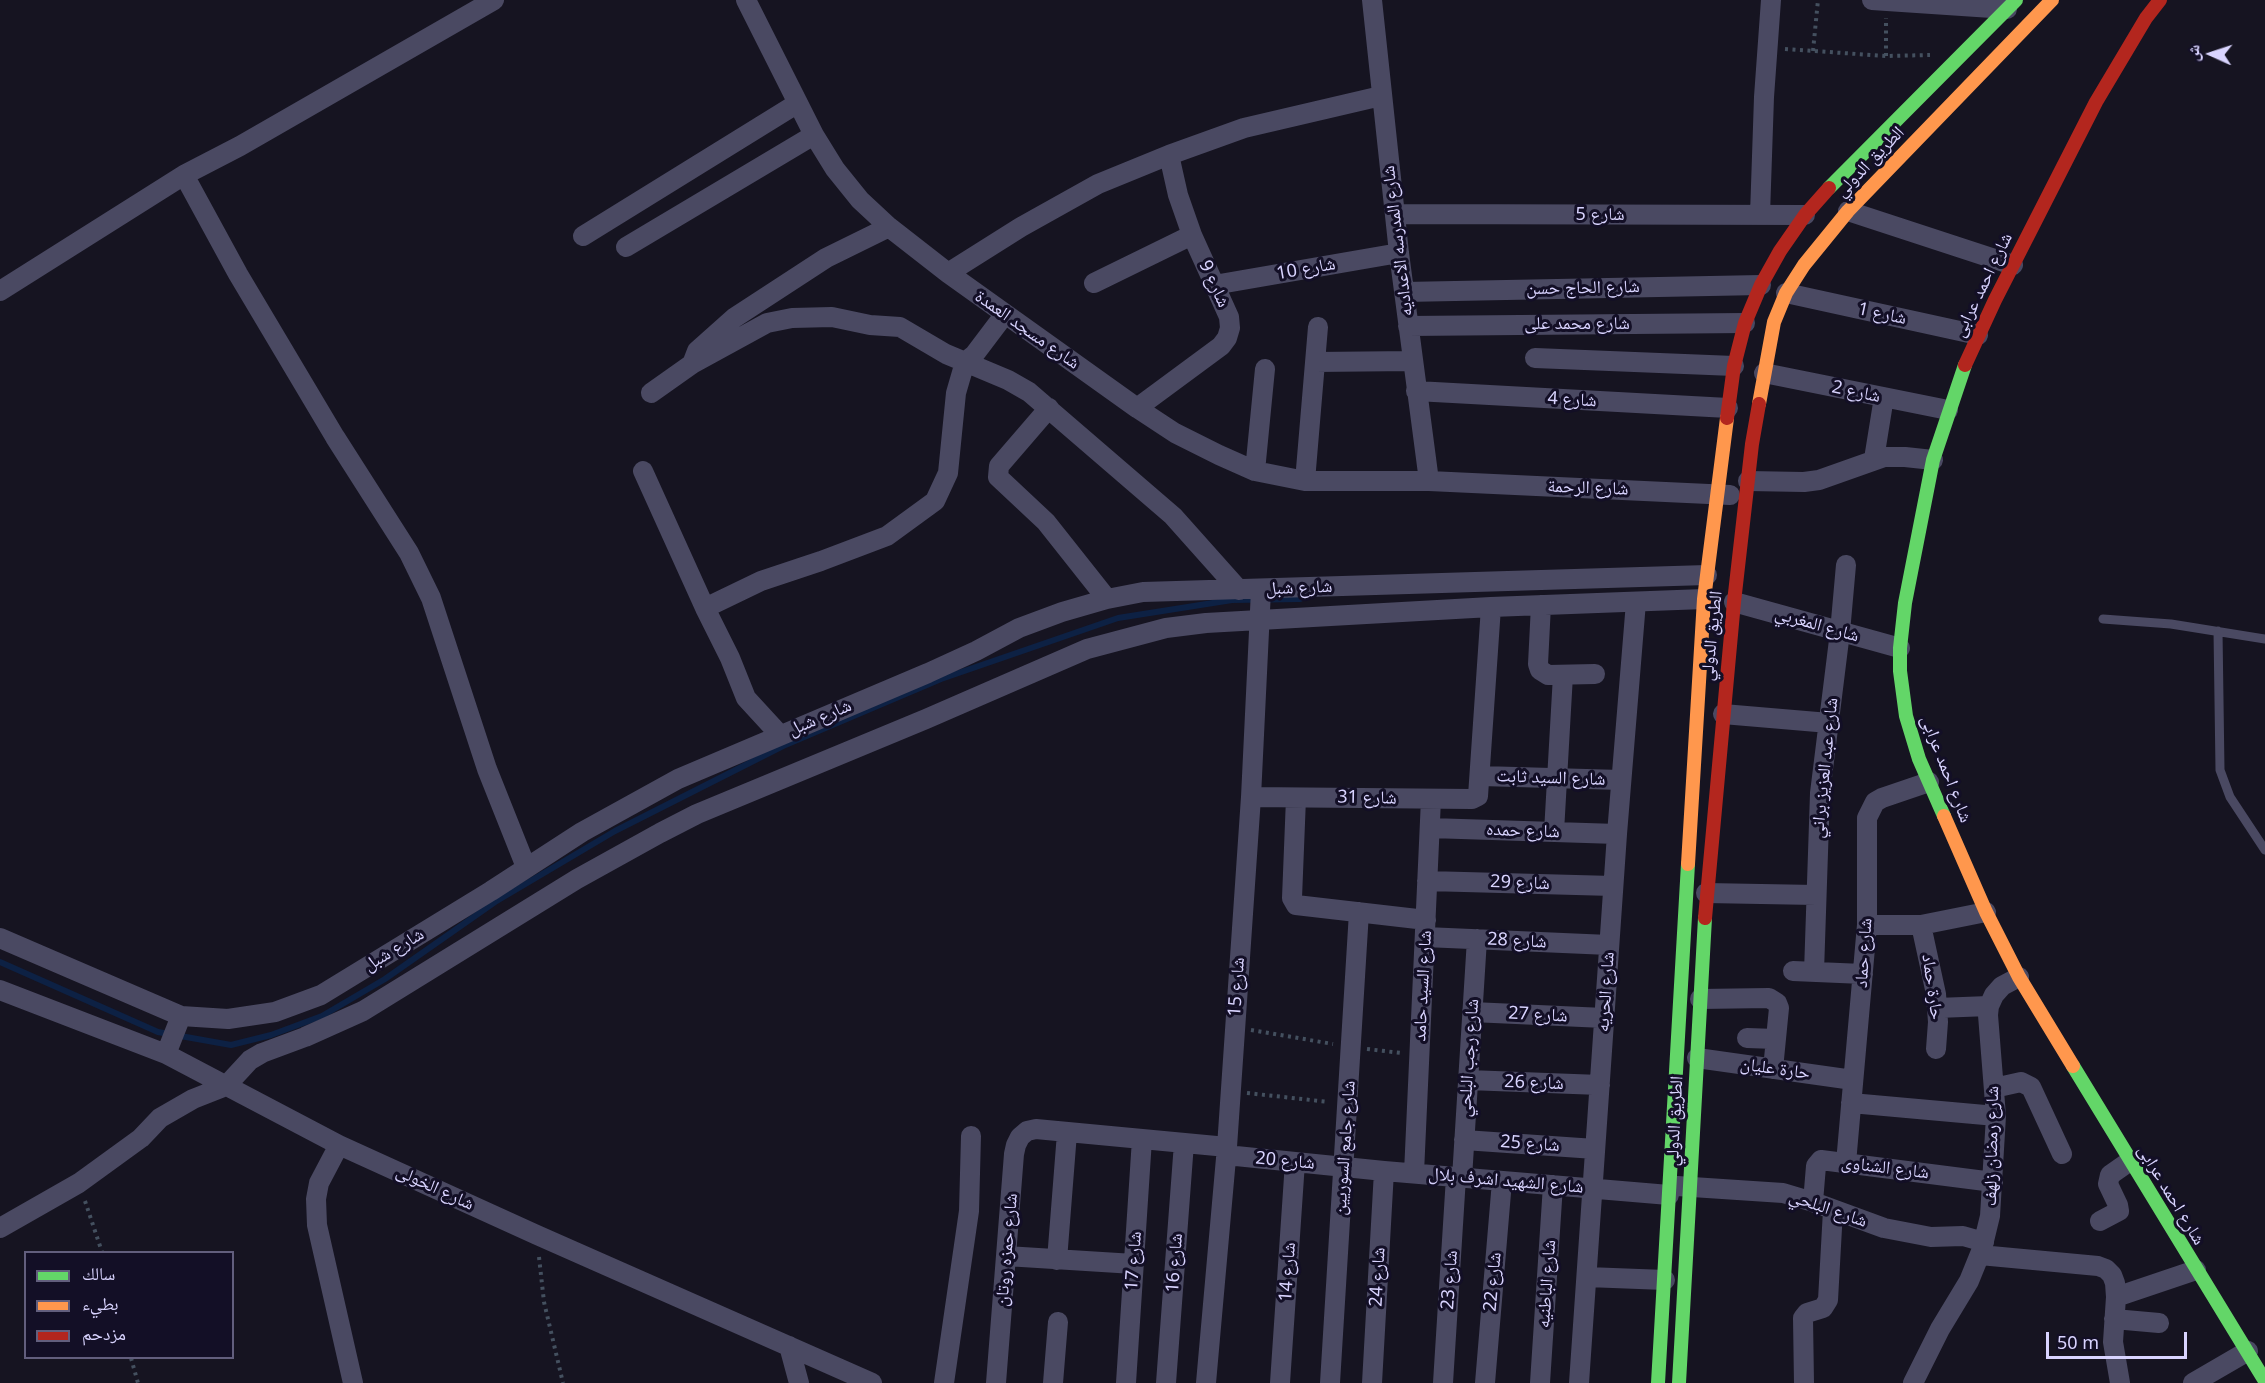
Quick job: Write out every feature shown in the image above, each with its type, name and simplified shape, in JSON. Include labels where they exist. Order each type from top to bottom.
[{"type":"street","points":[[0,291],[184,175],[240,146],[494,0]]},
{"type":"street","name":"شارع مسجد العمدة","points":[[746,0],[814,135],[835,169],[854,192],[889,227],[948,273],[1137,408],[1175,433],[1255,471],[1305,480],[1429,481]]},
{"type":"street","name":"شارع المدرسه الاعداديه","points":[[1372,0],[1399,253],[1429,481]]},
{"type":"street","points":[[1760,215],[1771,0]]},
{"type":"street","points":[[1872,0],[2011,5]]},
{"type":"street","name":"الطريق الدولي","points":[[1679,1383],[1706,893],[1747,489],[1774,321],[1786,293],[1804,265],[1848,212],[2052,0]]},
{"type":"street","name":"شارع احمد عرابى","points":[[2160,0],[2096,102],[1978,335],[1948,410],[1933,460],[1905,603],[1900,648],[1901,682],[1911,737],[1986,912],[2019,977],[2265,1381]]},
{"type":"street","name":"الطريق الدولي","points":[[1658,1383],[1704,599],[1734,366],[1745,323],[1761,285],[1780,251],[1805,215],[1836,180],[2011,5]]},
{"type":"street","points":[[948,273],[1021,227],[1098,184],[1168,155],[1244,128],[1381,96]]},
{"type":"street","points":[[583,236],[798,103]]},
{"type":"street","points":[[626,247],[814,135]]},
{"type":"street","name":"شارع 9","points":[[1137,408],[1221,346],[1230,328],[1229,317],[1192,235],[1178,195],[1168,155]]},
{"type":"street","points":[[184,175],[238,274],[335,437],[409,553],[430,598],[487,769],[526,867]]},
{"type":"street","points":[[1848,212],[2013,265]]},
{"type":"street","name":"شارع 5","points":[[1395,214],[1805,215]]},
{"type":"street","points":[[692,364],[697,351],[734,318],[826,258],[889,227]]},
{"type":"street","points":[[1094,283],[1192,235]]},
{"type":"street","name":"شارع 10","points":[[1214,285],[1399,253]]},
{"type":"street","name":"شارع الحاج حسن","points":[[1404,292],[1761,285]]},
{"type":"street","name":"شارع 1","points":[[1786,293],[1978,335]]},
{"type":"street","points":[[705,608],[761,580],[821,561],[887,536],[935,501],[945,482],[951,461],[956,393],[965,362],[974,356],[1005,314]]},
{"type":"street","points":[[651,393],[692,364],[767,323],[792,318],[832,317],[870,325],[900,327],[946,354],[1008,380],[1029,392],[1173,516],[1239,590]]},
{"type":"street","name":"شارع محمد على","points":[[1408,326],[1745,323]]},
{"type":"street","points":[[1305,480],[1318,327]]},
{"type":"street","points":[[1534,358],[1734,366]]},
{"type":"street","points":[[1315,362],[1412,361]]},
{"type":"street","points":[[1255,471],[1265,369]]},
{"type":"street","name":"شارع 2","points":[[1764,373],[1948,410]]},
{"type":"street","name":"شارع 4","points":[[1416,391],[1728,408]]},
{"type":"street","points":[[1874,459],[1884,397]]},
{"type":"street","points":[[1049,408],[999,466],[999,477],[1046,522],[1107,599]]},
{"type":"street","name":"شارع الرحمة","points":[[1429,481],[1717,494],[1819,480],[1874,459],[1905,457],[1933,460]]},
{"type":"street","points":[[642,471],[730,658],[746,698],[780,735]]},
{"type":"street","name":"شارع عبد العزيز براني","points":[[1814,972],[1818,816],[1846,565]]},
{"type":"street","name":"شارع شبل","points":[[0,938],[180,1020],[252,1017],[299,1004],[321,994],[491,891],[582,832],[678,779],[976,651],[1019,628],[1062,612],[1107,599],[1143,592],[1707,575]]},
{"type":"street","name":"شارع 15","points":[[1206,1383],[1226,1151],[1251,797],[1261,590]]},
{"type":"street","name":"شارع شبل","points":[[226,1086],[240,1069],[262,1053],[325,1029],[372,1006],[577,879],[697,814],[1087,649],[1166,628],[1206,623],[1491,607],[1704,599]]},
{"type":"street","name":"شارع الحريه","points":[[1580,1383],[1613,886],[1636,602]]},
{"type":"street","name":"شارع المغربي","points":[[1734,602],[1900,648]]},
{"type":"street","points":[[1541,605],[1538,664],[1544,673],[1595,674]]},
{"type":"street","points":[[1480,785],[1491,607]]},
{"type":"street","points":[[1554,832],[1563,675]]},
{"type":"street","points":[[1723,714],[1829,723]]},
{"type":"street","name":"شارع السيد ثابت","points":[[1480,785],[1557,778],[1621,780]]},
{"type":"street","name":"شارع حماد","points":[[1846,1163],[1867,926],[1867,818],[1875,802],[1929,782]]},
{"type":"street","name":"شارع 31","points":[[1251,797],[1475,799],[1480,785]]},
{"type":"street","name":"شارع 28","points":[[1296,798],[1292,898],[1296,905],[1359,912],[1477,939],[1609,945]]},
{"type":"street","name":"شارع السيد حامد","points":[[1414,1173],[1431,799]]},
{"type":"street","name":"شارع حمده","points":[[1430,828],[1617,834]]},
{"type":"street","name":"شارع 29","points":[[1427,880],[1613,886]]},
{"type":"street","points":[[1706,893],[1816,895]]},
{"type":"street","name":"شارع جامع السوريين","points":[[1329,1383],[1359,912]]},
{"type":"street","points":[[1867,926],[1921,924],[1986,912]]},
{"type":"street","name":"حارة حماد","points":[[1921,924],[1937,1008],[1936,1049]]},
{"type":"street","name":"شارع رجب البلحي","points":[[1459,1178],[1464,1140],[1477,939]]},
{"type":"street","points":[[1793,971],[1863,974]]},
{"type":"street","points":[[1937,1008],[1989,1006],[1994,995],[2002,986],[2019,977]]},
{"type":"street","name":"شارع الخولى","points":[[0,990],[167,1051],[226,1086],[339,1144],[537,1235],[872,1383]]},
{"type":"street","points":[[1700,999],[1774,999],[1779,1008],[1773,1069]]},
{"type":"street","name":"شارع رمضان زلهف","points":[[1913,1383],[1940,1329],[1969,1281],[1982,1248],[1990,1216],[1996,1116],[1989,1006]]},
{"type":"street","name":"شارع 27","points":[[1472,1012],[1604,1018]]},
{"type":"street","points":[[167,1051],[180,1020]]},
{"type":"street","points":[[1747,1038],[1776,1040]]},
{"type":"street","name":"حارة عليان","points":[[1697,1058],[1853,1080]]},
{"type":"street","name":"شارع 26","points":[[1468,1080],[1600,1085]]},
{"type":"street","points":[[1994,1088],[2021,1082],[2031,1087],[2062,1154]]},
{"type":"street","points":[[0,1228],[79,1183],[141,1138],[160,1118],[193,1099],[226,1086]]},
{"type":"street","points":[[1851,1102],[1996,1116]]},
{"type":"street","name":"شارع 20","points":[[1036,1129],[1184,1143],[1295,1162],[1343,1166]]},
{"type":"street","name":"شارع حمزه روتان","points":[[996,1383],[1016,1145],[1027,1131],[1036,1129]]},
{"type":"street","points":[[1057,1260],[1067,1132]]},
{"type":"street","points":[[944,1383],[969,1211],[970,1136]]},
{"type":"street","name":"شارع 17","points":[[1126,1383],[1142,1139]]},
{"type":"street","name":"شارع 25","points":[[1464,1140],[1595,1149]]},
{"type":"street","name":"شارع 16","points":[[1166,1383],[1184,1143]]},
{"type":"street","points":[[339,1144],[319,1183],[316,1199],[317,1225],[353,1383]]},
{"type":"street","name":"شارع الشناوى","points":[[1813,1202],[1818,1162],[1825,1160],[1993,1182]]},
{"type":"street","points":[[2100,1221],[2119,1211],[2108,1184],[2110,1175],[2130,1161]]},
{"type":"street","name":"شارع 14","points":[[1280,1383],[1295,1162]]},
{"type":"street","name":"شارع الشهيد اشرف بلال","points":[[1343,1166],[1592,1189],[1669,1191]]},
{"type":"street","name":"شارع 24","points":[[1372,1383],[1384,1171]]},
{"type":"street","name":"شارع 23","points":[[1443,1383],[1459,1178]]},
{"type":"street","name":"شارع 22","points":[[1485,1383],[1502,1181]]},
{"type":"street","name":"شارع الباطنيه","points":[[1540,1383],[1553,1185]]},
{"type":"street","name":"شارع البلحي","points":[[1669,1191],[1690,1187],[1767,1191],[1813,1202],[1867,1223],[1911,1234],[1931,1238],[1964,1236],[1982,1248],[2098,1266],[2106,1269],[2112,1275],[2116,1297]]},
{"type":"street","points":[[1804,1383],[1803,1318],[1807,1313],[1823,1308],[1828,1300],[1833,1210]]},
{"type":"street","points":[[1006,1256],[1134,1264]]},
{"type":"street","points":[[2120,1383],[2114,1353],[2116,1297],[2196,1270]]},
{"type":"street","points":[[1587,1277],[1665,1280]]},
{"type":"street","points":[[2114,1319],[2158,1323]]},
{"type":"street","points":[[1053,1383],[1058,1322]]},
{"type":"street","points":[[789,1346],[799,1383]]},
{"type":"street","points":[[2193,1383],[2248,1351]]},
{"type":"lane","points":[[2103,619],[2218,631],[2265,639]]},
{"type":"lane","points":[[2218,631],[2220,770],[2230,797],[2265,850]]},
{"type":"path","points":[[1813,51],[1818,0]]},
{"type":"path","points":[[1886,56],[1887,0]]},
{"type":"path","points":[[1768,48],[1886,56],[1964,54]]},
{"type":"path","points":[[1234,1028],[1420,1056]]},
{"type":"path","points":[[1230,1092],[1347,1104]]},
{"type":"path","points":[[79,1183],[102,1251]]},
{"type":"path","points":[[537,1235],[544,1302],[563,1383]]},
{"type":"path","points":[[131,1359],[138,1383]]},
{"type":"waterway","points":[[0,962],[158,1032],[231,1045],[271,1035],[322,1016],[385,979],[495,902],[615,831],[783,746],[941,679],[1118,618],[1232,600],[1300,599]]},
{"type":"traffic: fast","points":[[1829,188],[2016,0]]},
{"type":"traffic: fast","points":[[1944,816],[1919,759],[1906,716],[1900,671],[1900,648],[1905,603],[1933,460],[1965,365]]},
{"type":"traffic: fast","points":[[1658,1383],[1688,864]]},
{"type":"traffic: fast","points":[[1679,1383],[1705,918]]},
{"type":"traffic: fast","points":[[2073,1066],[2265,1381]]},
{"type":"traffic: slow","points":[[1759,404],[1774,322],[1786,293],[1804,265],[1848,211],[2052,0]]},
{"type":"traffic: slow","points":[[1688,864],[1704,599],[1727,418]]},
{"type":"traffic: slow","points":[[1944,816],[1986,912],[2019,977],[2073,1066]]},
{"type":"traffic: jam","points":[[1965,365],[1995,300],[2096,102],[2146,18],[2160,0]]},
{"type":"traffic: jam","points":[[1727,418],[1734,366],[1745,323],[1761,285],[1780,251],[1805,215],[1829,188]]},
{"type":"traffic: jam","points":[[1705,918],[1734,602],[1752,444],[1759,404]]}]
